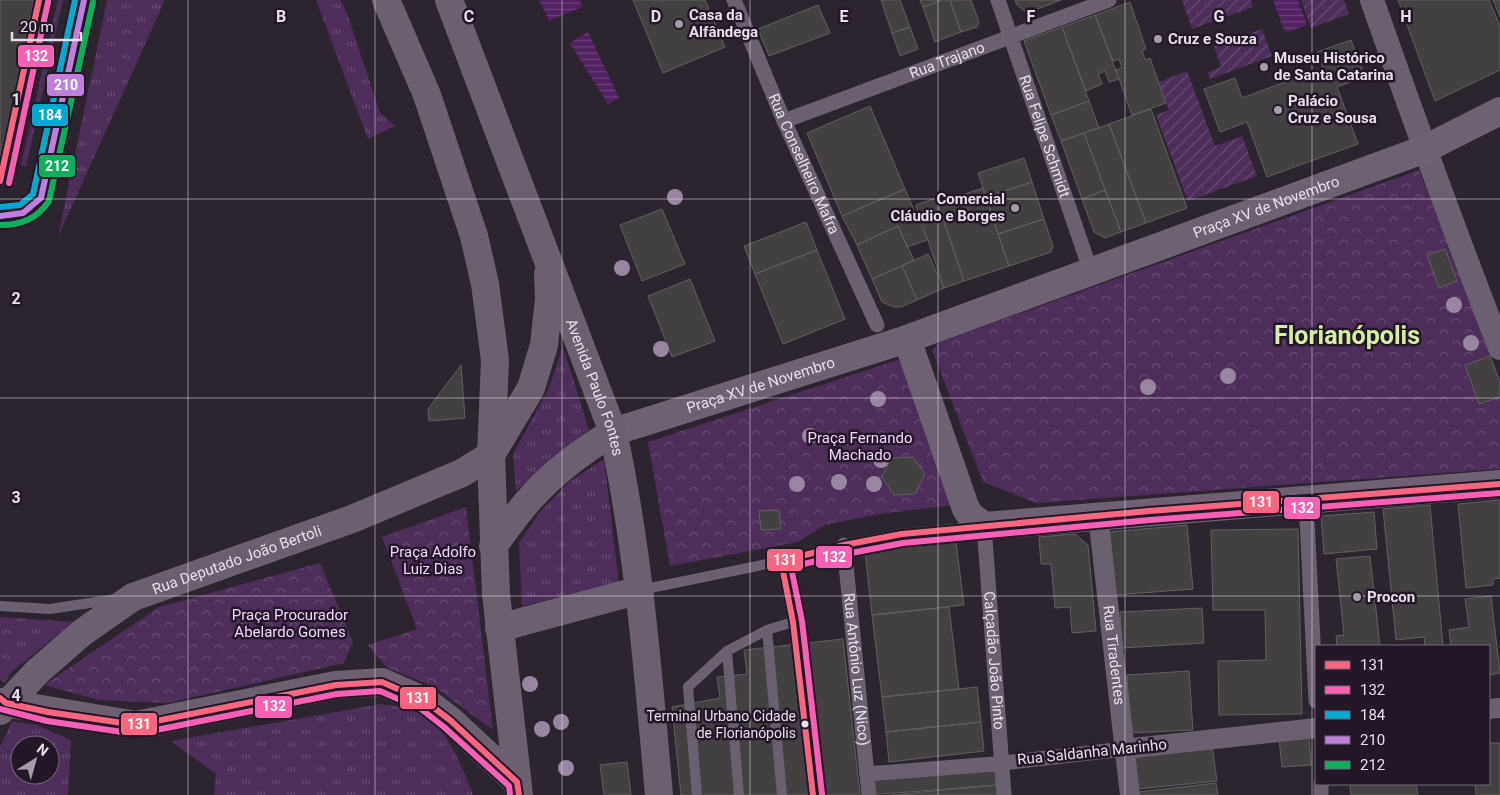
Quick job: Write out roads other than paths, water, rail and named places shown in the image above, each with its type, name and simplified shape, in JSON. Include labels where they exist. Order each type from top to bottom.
[{"type":"main road","points":[[386,0],[428,95],[471,227],[486,284],[495,360],[491,455],[493,546],[499,628],[518,789]]},
{"type":"main road","name":"Avenida Paulo Fontes","points":[[449,0],[613,432],[623,478],[640,590],[659,795]]},
{"type":"main road","name":"Praça XV de Novembro","points":[[613,432],[907,339],[1425,149],[1500,111]]},
{"type":"main road","points":[[491,455],[531,388],[544,345],[549,299],[546,253]]},
{"type":"main road","points":[[907,339],[966,509],[978,523],[984,526],[1500,484]]},
{"type":"main road","points":[[493,546],[529,499],[584,450],[613,432]]},
{"type":"main road","name":"Rua Deputado João Bertoli","points":[[2,704],[83,632],[133,597],[352,519],[462,473],[491,455]]},
{"type":"main road","points":[[499,628],[640,590]]},
{"type":"main road","points":[[2,704],[136,725],[319,688],[366,682],[382,682],[425,701],[450,720],[518,789]]},
{"type":"street","name":"Rua Conselheiro Mafra","points":[[734,0],[784,121],[877,326]]},
{"type":"street","name":"Rua Felipe Schmidt","points":[[998,0],[1091,272]]},
{"type":"street","name":"Rua Trajano","points":[[784,121],[1109,0]]},
{"type":"street","points":[[1372,0],[1425,149],[1500,348]]},
{"type":"street","points":[[1306,500],[1315,681]]},
{"type":"street","name":"Rua Tiradentes","points":[[1098,516],[1130,795]]},
{"type":"street","name":"Calçadão João Pinto","points":[[984,526],[1004,795]]},
{"type":"street","name":"Rua Antônio Luz (Nico)","points":[[844,544],[869,795]]},
{"type":"street","name":"Rua Saldanha Marinho","points":[[867,774],[1315,728]]},
{"type":"lane","points":[[0,182],[39,0]]},
{"type":"lane","points":[[0,216],[16,217],[31,210],[41,198],[84,0]]},
{"type":"lane","points":[[640,590],[781,561],[844,544],[902,534],[984,526]]},
{"type":"lane","points":[[781,561],[793,622],[813,795]]},
{"type":"lane","points":[[0,606],[50,609],[133,597]]},
{"type":"lane","points":[[697,795],[688,687],[727,651],[767,630],[793,622]]},
{"type":"lane","points":[[767,630],[782,795]]},
{"type":"lane","points":[[727,651],[739,795]]},
{"type":"place","name":"Casa da Alfândega","points":[[679,24]]},
{"type":"place","name":"Cruz e Souza","points":[[1158,39]]},
{"type":"place","name":"Museu Histórico de Santa Catarina","points":[[1264,67]]},
{"type":"place","name":"Palácio Cruz e Sousa","points":[[1278,110]]},
{"type":"place","name":"Comercial Cláudio e Borges","points":[[1015,208]]},
{"type":"place","name":"Procon","points":[[1357,597]]},
{"type":"place","name":"Terminal Urbano Cidade de Florianópolis","points":[[805,724]]},
{"type":"district","name":"Florianópolis","points":[[1347,335]]},
{"type":"park label","name":"Praça Fernando Machado","points":[[860,446]]},
{"type":"park label","name":"Praça Adolfo Luiz Dias","points":[[433,560]]},
{"type":"park label","name":"Praça Procurador Abelardo Gomes","points":[[290,624]]}]
